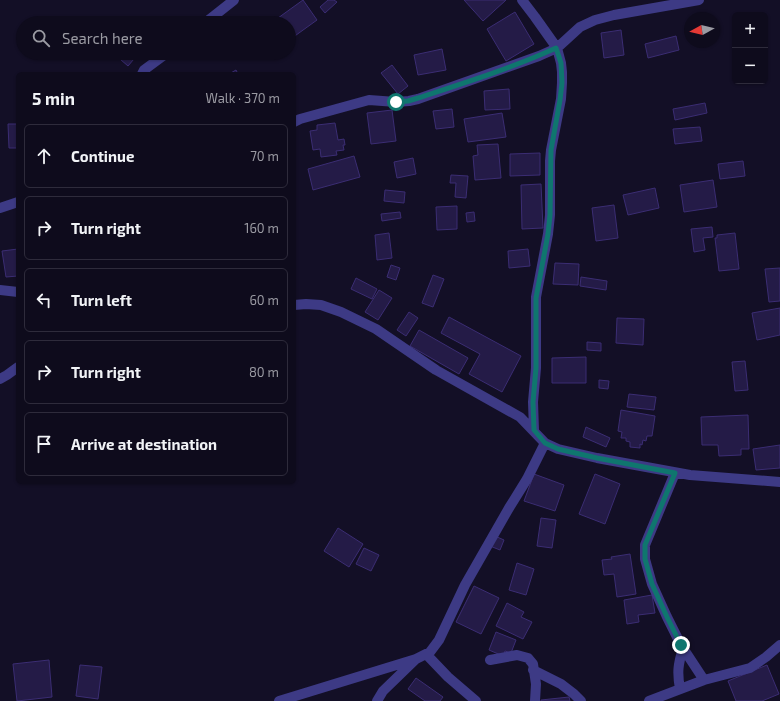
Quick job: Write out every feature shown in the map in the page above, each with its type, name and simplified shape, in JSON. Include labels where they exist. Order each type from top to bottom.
[{"type":"street","points":[[214,16],[234,0]]},
{"type":"street","points":[[522,0],[536,17],[556,48],[561,63],[562,83],[551,155],[550,215],[548,234],[536,298],[536,368],[533,402],[534,430]]},
{"type":"street","points":[[296,121],[369,100],[396,102],[418,98],[539,56],[556,48],[580,27],[594,20],[699,0]]},
{"type":"street","points":[[143,72],[158,60]]},
{"type":"street","points":[[0,208],[16,203]]},
{"type":"street","points":[[0,290],[16,292]]},
{"type":"street","points":[[296,305],[321,305],[376,329],[436,370],[520,417],[545,443],[558,449],[591,457],[675,473],[780,482]]},
{"type":"street","points":[[0,379],[16,368]]},
{"type":"street","points":[[279,701],[304,698],[430,652],[439,640],[465,585],[527,479],[545,443]]},
{"type":"street","points":[[675,473],[645,545],[645,559],[652,584],[667,617],[683,648],[704,680]]},
{"type":"street","points":[[649,701],[704,680],[750,668],[780,645]]},
{"type":"street","points":[[680,689],[678,670],[683,648]]},
{"type":"street","points":[[426,654],[448,677],[476,701]]},
{"type":"street","points":[[490,660],[517,655],[528,658],[532,664],[536,684],[535,701]]},
{"type":"street","points":[[377,701],[383,691],[416,658]]},
{"type":"street","points":[[533,670],[561,684],[581,701]]},
{"type":"building","points":[[303,0],[317,20],[296,35],[296,16],[281,16]]},
{"type":"building","points":[[328,0],[334,0],[337,2],[325,13],[320,7]]},
{"type":"building","points":[[464,0],[506,0],[483,21]]},
{"type":"building","points":[[515,12],[534,44],[506,61],[487,29]]},
{"type":"building","points":[[621,30],[624,55],[604,58],[601,33]]},
{"type":"building","points":[[676,36],[679,50],[648,58],[645,44]]},
{"type":"building","points":[[442,49],[446,70],[418,75],[414,55]]},
{"type":"building","points":[[121,60],[133,60],[128,66]]},
{"type":"building","points":[[392,65],[408,86],[398,94],[381,73]]},
{"type":"building","points":[[509,89],[510,109],[485,110],[484,91]]},
{"type":"building","points":[[705,103],[707,113],[675,120],[673,109]]},
{"type":"building","points":[[452,109],[454,127],[436,129],[433,111]]},
{"type":"building","points":[[392,110],[396,141],[371,144],[367,113]]},
{"type":"building","points":[[502,113],[506,137],[468,142],[464,119]]},
{"type":"building","points":[[335,123],[338,140],[344,139],[344,150],[336,151],[337,155],[321,157],[320,149],[313,150],[310,131],[317,130],[317,125]]},
{"type":"building","points":[[8,124],[16,124],[16,148],[9,148]]},
{"type":"building","points":[[700,127],[702,141],[675,144],[673,129]]},
{"type":"building","points":[[498,144],[501,178],[475,180],[473,156],[478,155],[477,145]]},
{"type":"building","points":[[540,153],[540,175],[510,176],[510,154]]},
{"type":"building","points":[[354,156],[360,177],[313,190],[308,169]]},
{"type":"building","points":[[413,158],[416,174],[397,178],[394,162]]},
{"type":"building","points":[[743,161],[745,176],[720,179],[718,164]]},
{"type":"building","points":[[451,175],[468,176],[466,198],[455,197],[456,183],[450,183]]},
{"type":"building","points":[[713,180],[717,207],[684,212],[680,185]]},
{"type":"building","points":[[541,184],[543,228],[522,229],[521,185]]},
{"type":"building","points":[[655,188],[659,208],[628,215],[623,195]]},
{"type":"building","points":[[385,190],[405,192],[404,203],[384,201]]},
{"type":"building","points":[[614,205],[618,238],[596,241],[592,208]]},
{"type":"building","points":[[457,206],[457,229],[437,230],[436,207]]},
{"type":"building","points":[[400,212],[401,218],[382,221],[381,214]]},
{"type":"building","points":[[474,212],[475,221],[467,222],[466,213]]},
{"type":"building","points":[[712,227],[713,237],[703,238],[705,250],[694,252],[691,229]]},
{"type":"building","points":[[389,233],[392,258],[377,260],[375,235]]},
{"type":"building","points":[[735,233],[739,269],[719,271],[715,238],[717,238],[717,235]]},
{"type":"building","points":[[16,249],[16,276],[6,277],[2,251]]},
{"type":"building","points":[[528,249],[530,266],[509,268],[508,251]]},
{"type":"building","points":[[555,263],[579,264],[578,285],[553,284]]},
{"type":"building","points":[[391,265],[400,268],[396,280],[387,277]]},
{"type":"building","points":[[780,268],[780,301],[769,302],[765,269]]},
{"type":"building","points":[[433,275],[444,279],[433,307],[422,303]]},
{"type":"building","points":[[581,277],[607,281],[606,290],[580,286]]},
{"type":"building","points":[[356,278],[377,289],[372,299],[351,289]]},
{"type":"building","points":[[379,290],[392,298],[378,320],[365,312]]},
{"type":"building","points":[[780,308],[780,335],[757,340],[752,313]]},
{"type":"building","points":[[409,312],[418,318],[406,336],[397,330]]},
{"type":"building","points":[[449,317],[521,356],[502,392],[469,374],[480,354],[441,333]]},
{"type":"building","points":[[617,318],[644,319],[643,345],[616,343]]},
{"type":"building","points":[[419,330],[468,358],[459,374],[410,346]]},
{"type":"building","points":[[587,342],[601,343],[601,351],[587,350]]},
{"type":"building","points":[[586,357],[586,383],[552,383],[552,358]]},
{"type":"building","points":[[745,361],[748,390],[735,391],[732,362]]},
{"type":"building","points":[[599,380],[609,381],[608,389],[599,388]]},
{"type":"building","points":[[629,394],[656,397],[654,410],[627,407]]},
{"type":"building","points":[[621,410],[655,416],[652,436],[647,436],[646,441],[643,440],[642,445],[640,444],[640,448],[630,447],[630,442],[626,441],[626,438],[621,438],[622,432],[618,431]]},
{"type":"building","points":[[748,415],[749,449],[741,449],[741,455],[719,456],[718,445],[702,445],[701,417]]},
{"type":"building","points":[[586,427],[610,438],[606,447],[583,437]]},
{"type":"building","points":[[780,445],[780,468],[756,470],[753,449]]},
{"type":"building","points":[[534,474],[564,485],[555,511],[524,501]]},
{"type":"building","points":[[595,474],[620,484],[605,524],[579,514]]},
{"type":"building","points":[[541,518],[556,520],[552,548],[537,546]]},
{"type":"building","points":[[338,528],[363,544],[349,567],[324,551]]},
{"type":"building","points":[[495,536],[504,540],[500,550],[490,546]]},
{"type":"building","points":[[364,548],[379,555],[371,571],[356,564]]},
{"type":"building","points":[[630,554],[636,594],[617,597],[614,574],[604,575],[602,560]]},
{"type":"building","points":[[517,563],[534,569],[526,595],[509,590]]},
{"type":"building","points":[[474,586],[499,598],[481,634],[456,622]]},
{"type":"building","points":[[652,595],[655,613],[638,615],[639,622],[627,624],[624,600]]},
{"type":"building","points":[[507,603],[524,612],[521,617],[532,622],[523,639],[496,626]]},
{"type":"building","points":[[496,632],[516,640],[511,653],[505,651],[503,656],[489,650]]},
{"type":"building","points":[[49,660],[52,697],[17,701],[13,664]]},
{"type":"building","points":[[80,665],[102,667],[98,699],[76,696]]},
{"type":"building","points":[[767,665],[779,694],[762,701],[736,701],[728,681]]},
{"type":"building","points":[[416,678],[443,697],[440,701],[425,701],[408,689]]},
{"type":"building","points":[[569,697],[570,701],[541,701],[541,700]]},
{"type":"route","points":[[396,102],[418,98],[539,56],[556,48],[561,63],[562,83],[550,160],[550,215],[548,234],[536,298],[536,368],[533,402],[534,430],[545,443],[558,449],[675,473],[645,545],[645,559],[652,584],[681,645]]}]
